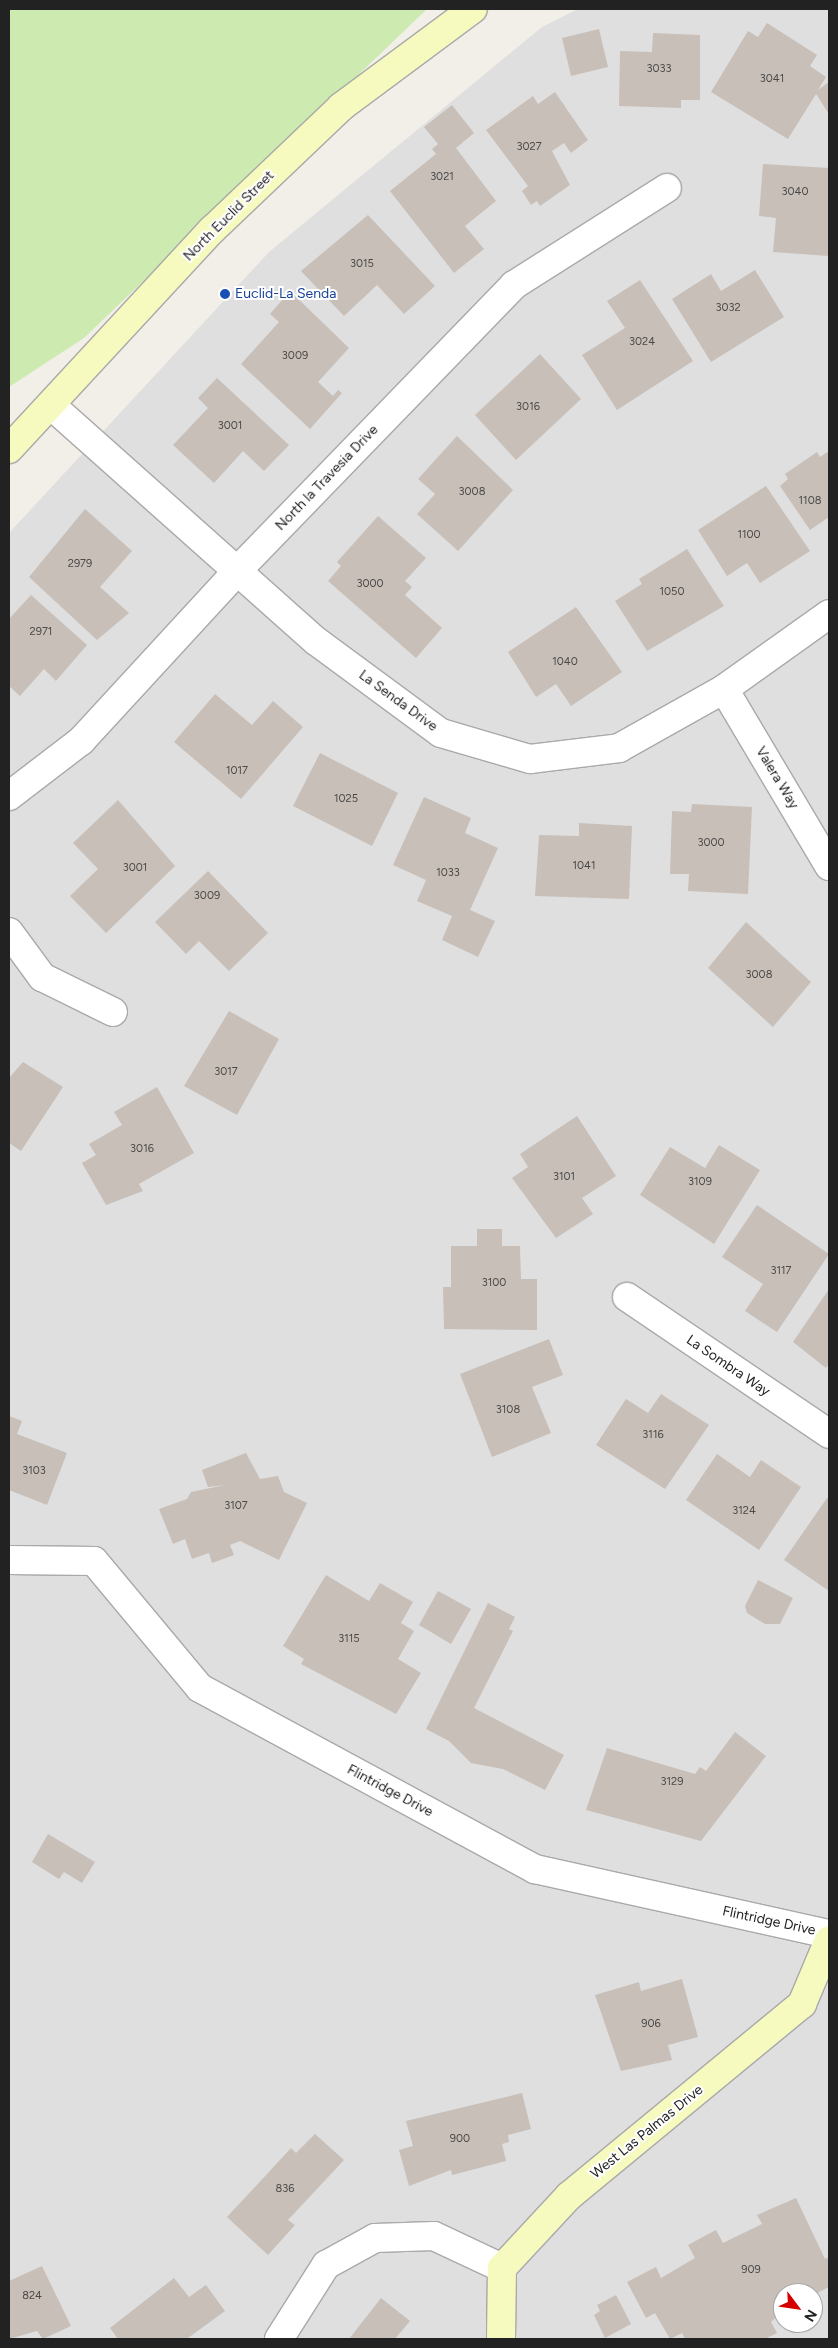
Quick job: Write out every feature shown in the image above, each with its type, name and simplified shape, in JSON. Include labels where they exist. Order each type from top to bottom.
[{"type":"main road","name":"North Euclid Street","points":[[9,449],[52,406],[212,230],[334,114],[473,9]]},
{"type":"main road","name":"West Las Palmas Drive","points":[[502,2268],[569,2196],[802,2004],[829,1940]]},
{"type":"main road","points":[[501,2339],[502,2268]]},
{"type":"street","name":"North la Travesia Drive","points":[[9,796],[81,741],[238,570],[514,285],[667,188]]},
{"type":"street","name":"La Senda Drive","points":[[52,406],[316,641],[441,733],[530,759],[619,748],[724,689],[829,614]]},
{"type":"street","name":"Valera Way","points":[[724,689],[829,866]]},
{"type":"street","points":[[9,932],[42,977],[113,1012]]},
{"type":"street","name":"La Sombra Way","points":[[627,1297],[829,1434]]},
{"type":"street","name":"Flintridge Drive","points":[[9,1560],[94,1561],[200,1688],[535,1869],[829,1934]]},
{"type":"street","points":[[279,2339],[326,2265],[376,2238],[434,2236],[502,2268]]},
{"type":"shaded area","points":[[578,9],[829,9],[829,2339],[9,2339],[9,533],[269,252],[542,27]]},
{"type":"green space","points":[[9,9],[427,9],[84,338],[9,387]]},
{"type":"building","points":[[767,23],[817,55],[810,66],[826,77],[818,90],[829,82],[829,114],[816,94],[788,139],[711,92],[748,31],[758,37]]},
{"type":"building","points":[[599,29],[608,67],[571,76],[562,38]]},
{"type":"building","points":[[653,33],[700,35],[700,100],[681,100],[681,108],[619,106],[620,51],[652,52]]},
{"type":"building","points":[[555,92],[588,140],[571,153],[564,143],[552,151],[570,185],[540,206],[537,201],[531,205],[522,191],[528,186],[486,130],[533,96],[538,104]]},
{"type":"building","points":[[452,105],[474,133],[456,148],[496,201],[465,226],[484,249],[454,273],[390,191],[436,154],[432,149],[438,144],[424,127]]},
{"type":"building","points":[[763,164],[829,168],[829,256],[773,252],[776,218],[759,216]]},
{"type":"building","points":[[368,215],[435,286],[404,314],[377,285],[344,316],[301,271]]},
{"type":"building","points":[[755,270],[784,317],[711,362],[672,299],[711,274],[721,291]]},
{"type":"building","points":[[640,280],[693,361],[617,410],[582,355],[625,328],[607,301]]},
{"type":"building","points":[[290,291],[349,348],[318,382],[333,396],[338,390],[342,393],[310,429],[241,364],[279,322],[270,314]]},
{"type":"building","points":[[540,354],[581,399],[516,460],[475,415]]},
{"type":"building","points":[[217,378],[289,445],[264,471],[243,451],[214,483],[173,445],[208,408],[198,398]]},
{"type":"building","points":[[457,436],[513,490],[458,551],[417,514],[435,494],[418,479]]},
{"type":"building","points":[[829,451],[829,517],[810,530],[780,486],[788,479],[785,474],[817,452],[820,457]]},
{"type":"building","points":[[766,486],[810,551],[760,583],[747,563],[727,576],[698,530]]},
{"type":"building","points":[[85,509],[132,551],[100,587],[129,613],[97,640],[29,577]]},
{"type":"building","points":[[378,516],[426,558],[405,581],[412,587],[405,595],[442,628],[416,658],[328,581],[341,566],[337,562]]},
{"type":"building","points":[[687,549],[724,606],[647,651],[615,601],[642,584],[639,579]]},
{"type":"building","points":[[31,595],[87,645],[56,681],[44,669],[20,696],[9,686],[9,619]]},
{"type":"building","points":[[576,607],[622,672],[571,706],[556,684],[536,697],[508,652]]},
{"type":"building","points":[[215,694],[252,725],[273,701],[303,727],[241,799],[174,742]]},
{"type":"building","points":[[320,753],[398,793],[372,846],[293,806]]},
{"type":"building","points":[[424,797],[471,818],[465,833],[498,848],[470,910],[495,921],[478,957],[442,940],[452,916],[417,901],[426,880],[393,865]]},
{"type":"building","points":[[118,800],[175,866],[106,933],[70,896],[98,869],[73,843]]},
{"type":"building","points":[[692,804],[752,807],[748,894],[688,891],[689,874],[670,874],[672,811],[691,812]]},
{"type":"building","points":[[579,823],[632,826],[629,899],[535,896],[539,835],[579,836]]},
{"type":"building","points":[[208,871],[268,933],[229,971],[199,941],[186,954],[155,922]]},
{"type":"building","points":[[746,922],[811,982],[773,1027],[708,968]]},
{"type":"building","points":[[229,1011],[279,1039],[237,1115],[184,1086]]},
{"type":"building","points":[[23,1062],[63,1087],[21,1151],[9,1143],[9,1078]]},
{"type":"building","points":[[157,1087],[194,1153],[139,1184],[143,1191],[106,1205],[82,1163],[96,1155],[89,1144],[122,1125],[114,1112]]},
{"type":"building","points":[[577,1116],[616,1176],[582,1198],[593,1214],[556,1238],[512,1178],[528,1167],[520,1154]]},
{"type":"building","points":[[719,1145],[760,1170],[714,1244],[640,1195],[670,1147],[705,1168]]},
{"type":"building","points":[[757,1205],[829,1254],[777,1332],[745,1311],[763,1284],[722,1257]]},
{"type":"building","points":[[477,1229],[502,1229],[502,1246],[520,1246],[521,1279],[537,1279],[537,1330],[444,1329],[443,1287],[451,1287],[451,1246],[477,1246]]},
{"type":"building","points":[[829,1289],[829,1363],[826,1368],[793,1342]]},
{"type":"building","points":[[549,1339],[563,1375],[532,1387],[551,1433],[492,1457],[460,1374]]},
{"type":"building","points":[[661,1394],[709,1425],[665,1489],[596,1445],[626,1399],[648,1413]]},
{"type":"building","points":[[9,1416],[22,1421],[17,1434],[67,1453],[47,1505],[9,1490]]},
{"type":"building","points":[[246,1453],[260,1479],[278,1476],[284,1492],[307,1503],[279,1560],[240,1541],[230,1545],[234,1555],[212,1563],[209,1553],[192,1559],[185,1539],[173,1544],[159,1509],[187,1499],[191,1492],[225,1485],[208,1487],[202,1470]]},
{"type":"building","points":[[717,1454],[750,1477],[761,1460],[801,1487],[759,1550],[686,1500]]},
{"type":"building","points":[[827,1498],[829,1500],[829,1591],[784,1560]]},
{"type":"building","points":[[326,1575],[369,1601],[380,1583],[413,1602],[401,1623],[414,1631],[398,1659],[421,1673],[396,1714],[301,1664],[304,1659],[283,1646]]},
{"type":"building","points":[[758,1580],[793,1598],[780,1624],[765,1624],[747,1613],[745,1606]]},
{"type":"building","points":[[438,1591],[471,1609],[451,1644],[419,1625]]},
{"type":"building","points":[[488,1603],[515,1617],[509,1629],[513,1631],[474,1708],[564,1755],[545,1790],[503,1769],[471,1763],[449,1741],[426,1729]]},
{"type":"building","points":[[735,1732],[766,1756],[701,1841],[586,1810],[607,1748],[695,1774],[700,1767],[706,1771]]},
{"type":"building","points":[[48,1834],[95,1862],[82,1883],[64,1872],[59,1879],[32,1862]]},
{"type":"building","points":[[682,1979],[698,2037],[668,2045],[672,2060],[621,2071],[595,1995],[639,1982],[641,1991]]},
{"type":"building","points":[[522,2093],[531,2129],[508,2135],[509,2142],[502,2144],[506,2161],[452,2175],[451,2170],[409,2186],[399,2150],[413,2146],[406,2121]]},
{"type":"building","points":[[315,2134],[344,2160],[288,2220],[295,2225],[268,2255],[227,2217],[291,2148],[296,2153]]},
{"type":"building","points":[[796,2198],[825,2259],[829,2257],[829,2287],[823,2290],[823,2283],[773,2283],[773,2320],[771,2322],[773,2333],[777,2333],[765,2339],[685,2339],[682,2333],[670,2339],[655,2313],[646,2318],[627,2282],[656,2267],[661,2278],[695,2258],[688,2245],[716,2230],[723,2243],[762,2224],[757,2215]]},
{"type":"building","points":[[42,2266],[71,2326],[43,2339],[37,2331],[9,2339],[9,2281]]},
{"type":"building","points":[[174,2278],[189,2297],[206,2285],[225,2311],[188,2338],[118,2339],[110,2328]]},
{"type":"building","points":[[616,2295],[631,2324],[605,2338],[594,2315],[600,2311],[597,2305]]},
{"type":"building","points":[[381,2298],[410,2321],[395,2339],[349,2339]]},
{"type":"place","name":"Euclid-La Senda","points":[[225,294]]}]
